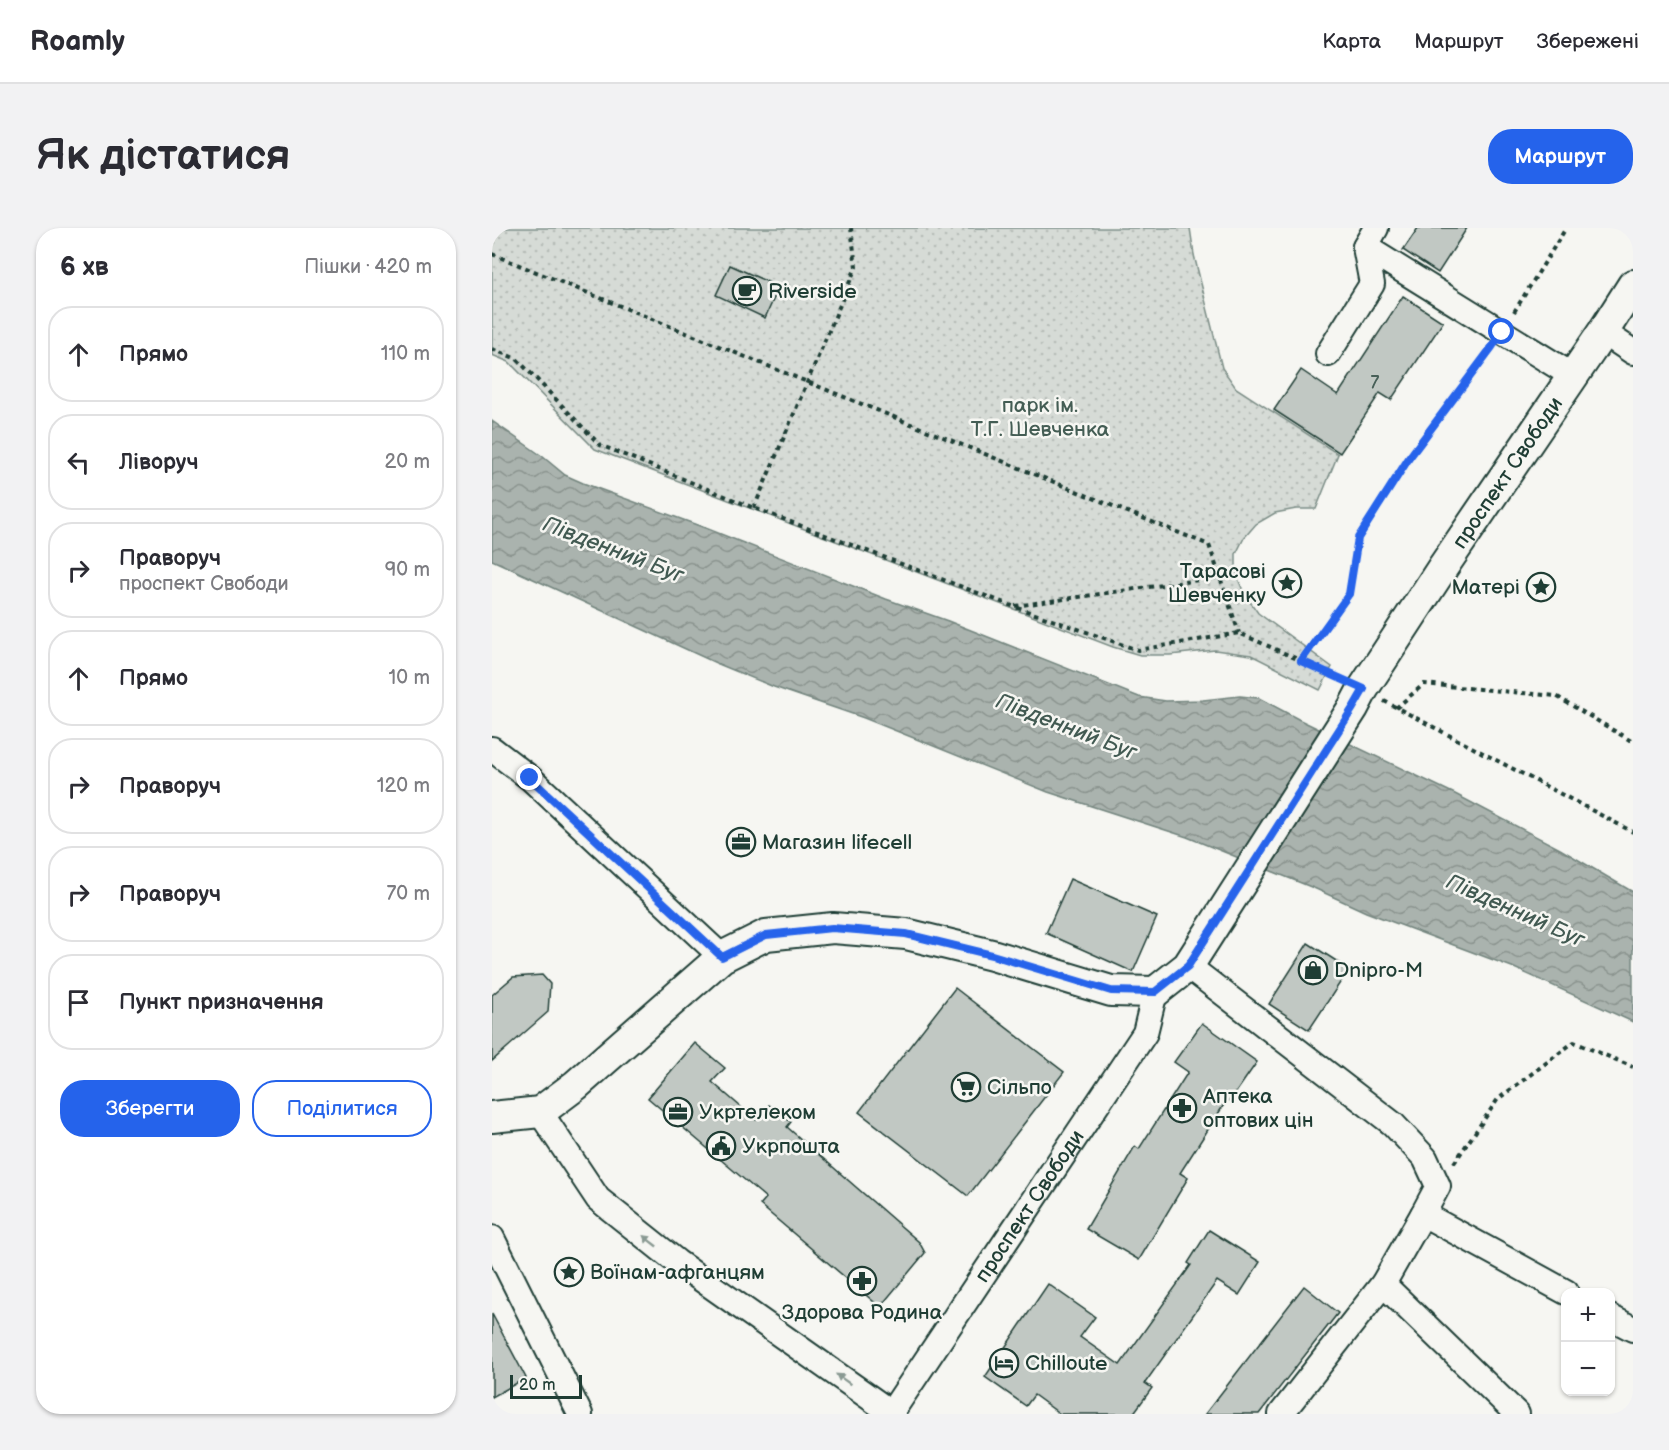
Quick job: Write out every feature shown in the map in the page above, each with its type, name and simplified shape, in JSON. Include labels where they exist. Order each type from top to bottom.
[{"type":"main road","name":"проспект Свободи","points":[[1155,992],[1188,966],[1443,567],[1574,376],[1633,285]]},
{"type":"main road","points":[[492,1117],[540,1112],[576,1085],[722,957],[766,935],[832,928],[906,934],[992,955],[1111,991],[1155,992]]},
{"type":"street","points":[[1371,238],[1502,332],[1574,376]]},
{"type":"street","points":[[1328,354],[1372,284],[1371,238]]},
{"type":"street","points":[[1603,332],[1633,352]]},
{"type":"street","points":[[492,749],[530,778],[722,957]]},
{"type":"street","points":[[1188,966],[1393,1124],[1425,1158],[1438,1186],[1383,1284],[1281,1414]]},
{"type":"street","name":"проспект Свободи","points":[[892,1413],[1145,1033],[1155,992]]},
{"type":"street","points":[[540,1112],[598,1199],[677,1262],[892,1413]]},
{"type":"street","points":[[1423,1215],[1561,1290]]},
{"type":"street","points":[[492,1238],[580,1414]]},
{"type":"street","points":[[1383,1284],[1517,1414]]},
{"type":"street","points":[[1615,1319],[1633,1329]]},
{"type":"path","points":[[754,508],[856,267],[851,228]]},
{"type":"path","points":[[1301,661],[1349,594],[1358,538],[1409,458],[1492,347],[1566,228]]},
{"type":"path","points":[[492,254],[1209,545],[1239,633]]},
{"type":"path","points":[[492,349],[516,359],[600,445],[754,508],[1015,607],[1138,650],[1239,633],[1301,661],[1358,698]]},
{"type":"path","points":[[1015,607],[1220,577]]},
{"type":"path","points":[[1633,742],[1556,696],[1424,684],[1396,708],[1633,832]]},
{"type":"path","points":[[1438,1186],[1498,1099],[1575,1042],[1633,1067]]},
{"type":"green space","name":"парк ім. Т.Г. Шевченка","points":[[492,228],[1190,228],[1194,255],[1222,368],[1236,388],[1338,454],[1316,509],[1296,509],[1275,513],[1256,524],[1244,538],[1236,554],[1236,574],[1244,593],[1258,613],[1332,667],[1320,690],[1251,655],[1215,650],[1170,655],[1140,655],[1113,647],[595,449],[509,362],[492,355]]},
{"type":"water","name":"Південний Буг","points":[[492,421],[565,475],[583,483],[948,621],[1139,697],[1166,701],[1240,696],[1259,698],[1455,794],[1560,849],[1633,892],[1633,1022],[1512,967],[1366,912],[1316,889],[1187,837],[1048,792],[864,718],[774,687],[716,663],[492,560]]},
{"type":"building","points":[[1418,228],[1467,228],[1438,273],[1403,250]]},
{"type":"building","name":"Riverside","points":[[730,265],[779,287],[765,318],[716,295]]},
{"type":"building","points":[[1403,296],[1443,322],[1391,400],[1380,393],[1340,453],[1274,410],[1301,370],[1338,395]]},
{"type":"building","points":[[1070,879],[1157,917],[1133,972],[1046,933]]},
{"type":"building","points":[[1308,943],[1349,969],[1309,1030],[1269,1004]]},
{"type":"building","points":[[542,975],[550,984],[548,1012],[492,1061],[492,995],[513,977]]},
{"type":"building","name":"Сільпо","points":[[955,988],[1064,1072],[968,1196],[859,1112]]},
{"type":"building","points":[[1202,1023],[1257,1062],[1230,1101],[1227,1100],[1180,1173],[1188,1178],[1139,1260],[1086,1229],[1135,1146],[1139,1149],[1188,1072],[1174,1062]]},
{"type":"building","points":[[695,1043],[725,1068],[712,1082],[756,1120],[769,1105],[791,1122],[787,1127],[919,1242],[925,1253],[880,1307],[760,1205],[766,1198],[648,1098]]},
{"type":"building","points":[[1209,1230],[1260,1262],[1239,1295],[1217,1281],[1145,1383],[1152,1388],[1133,1414],[1060,1414],[1034,1395],[1026,1406],[985,1377],[1048,1284],[1095,1317],[1080,1337],[1120,1365],[1191,1265],[1188,1263]]},
{"type":"building","points":[[1304,1286],[1338,1313],[1259,1414],[1205,1414]]},
{"type":"building","points":[[492,1314],[526,1378],[492,1397]]},
{"type":"place","name":"Riverside","points":[[747,291]]},
{"type":"place","name":"Тарасові Шевченку","points":[[1287,583]]},
{"type":"place","name":"Матері","points":[[1541,587]]},
{"type":"place","name":"Магазин lifecell","points":[[741,842]]},
{"type":"place","name":"Dnipro-M","points":[[1313,970]]},
{"type":"place","name":"Сільпо","points":[[966,1087]]},
{"type":"place","name":"Аптека оптових цін","points":[[1182,1108]]},
{"type":"place","name":"Укртелеком","points":[[678,1112]]},
{"type":"place","name":"Укрпошта","points":[[721,1146]]},
{"type":"place","name":"Воїнам-афганцям","points":[[569,1272]]},
{"type":"place","name":"Здорова Родина","points":[[862,1281]]},
{"type":"place","name":"Chilloute","points":[[1004,1363]]},
{"type":"route","points":[[530,778],[722,957],[766,935],[832,928],[906,934],[992,955],[1111,991],[1155,992],[1188,966],[1364,689],[1301,661],[1349,594],[1358,538],[1409,458],[1502,332]]}]
